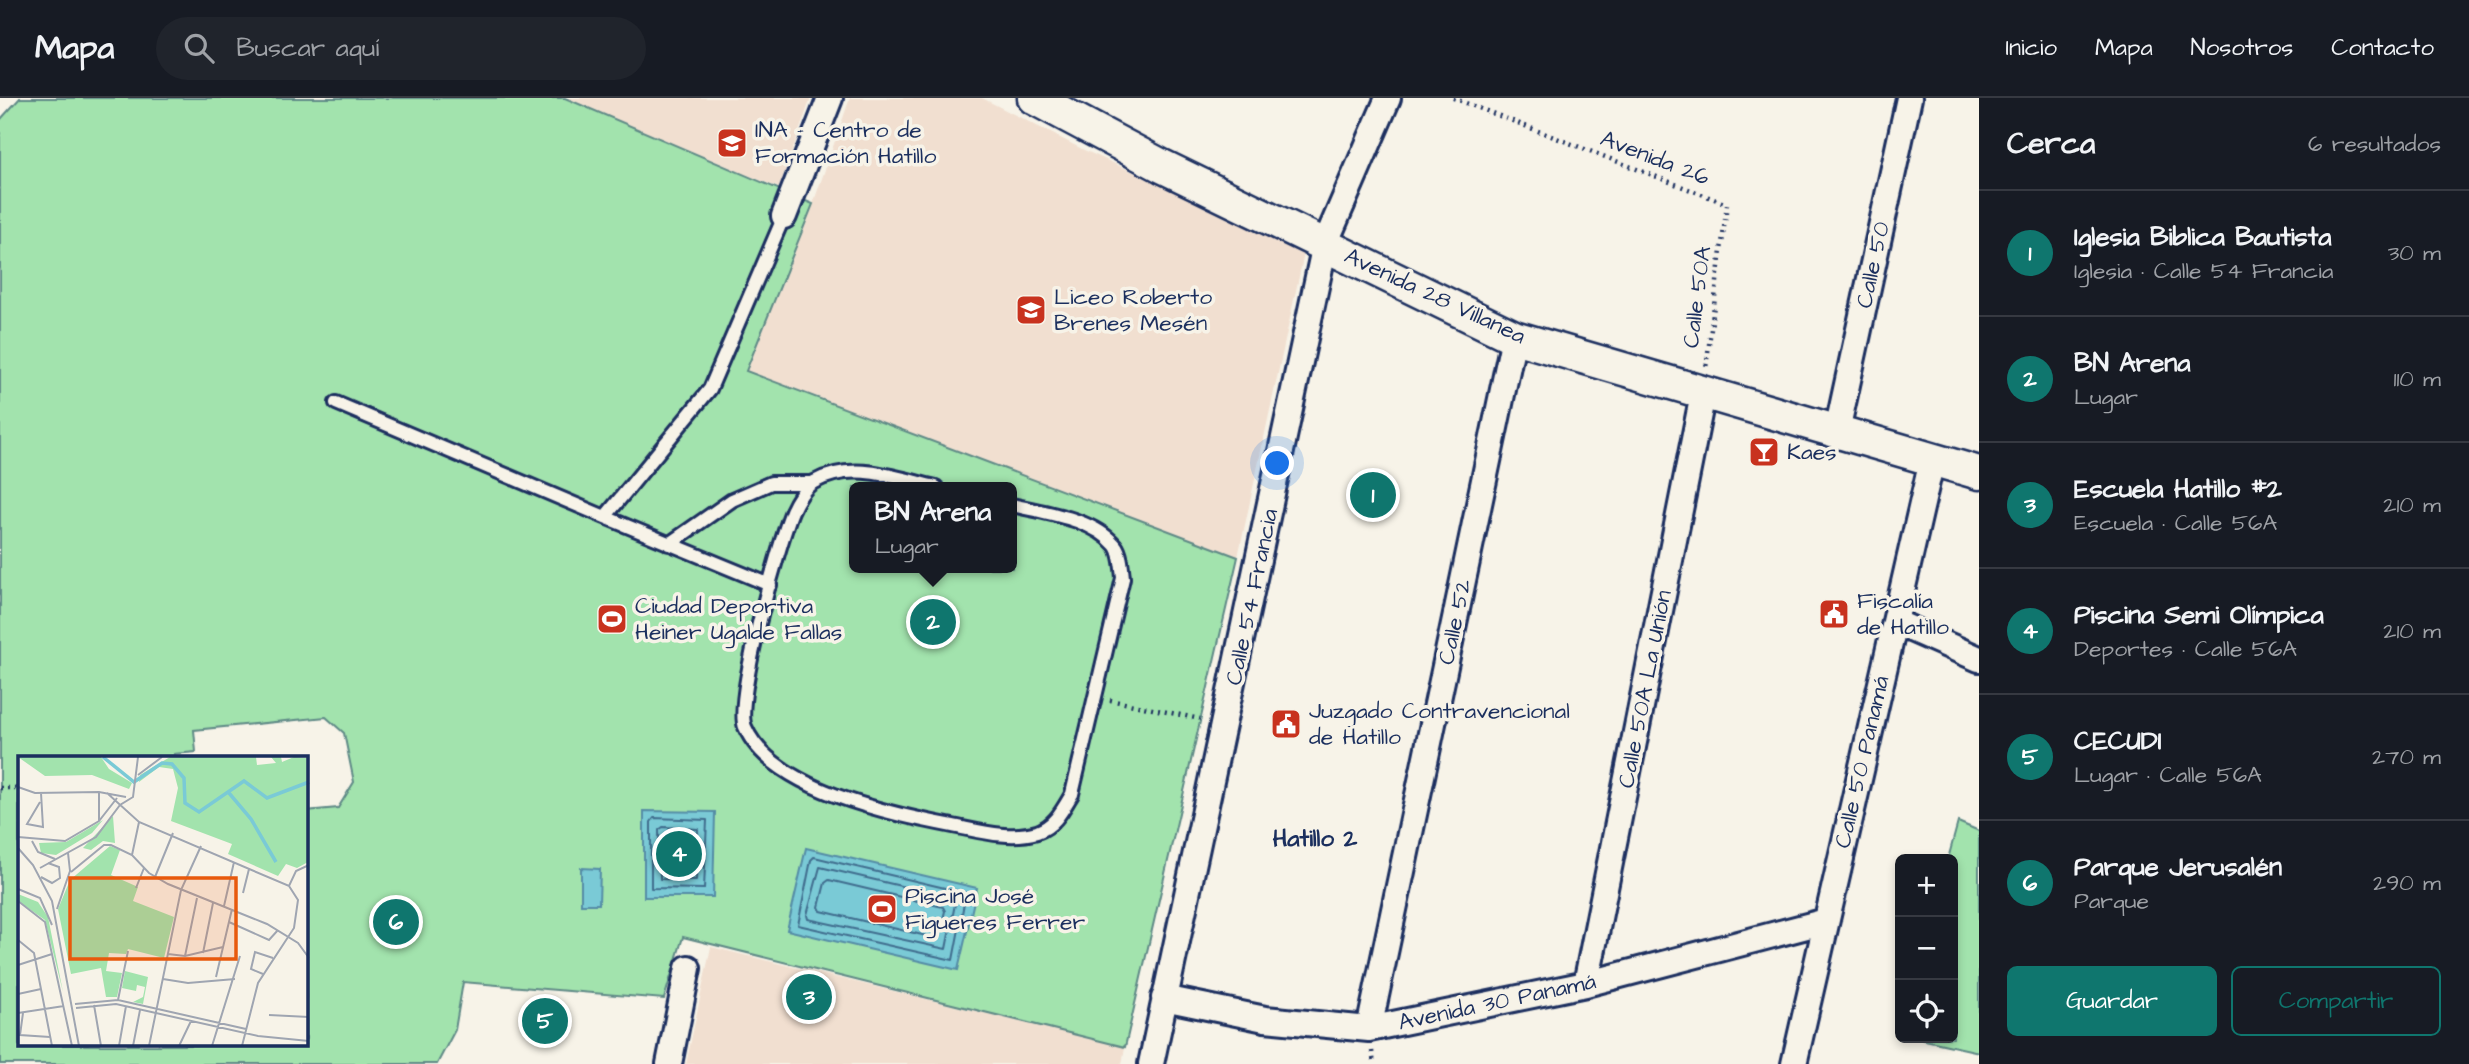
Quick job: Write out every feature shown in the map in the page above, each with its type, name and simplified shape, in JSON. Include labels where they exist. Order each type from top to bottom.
[{"type":"street","points":[[784,216],[831,98]]},
{"type":"street","name":"Avenida 28 Villanea","points":[[1034,98],[1162,166],[1514,337],[1979,473]]},
{"type":"street","name":"Calle 54 Francia","points":[[1151,1064],[1325,244],[1388,98]]},
{"type":"street","name":"Calle 50","points":[[1837,431],[1909,98]]},
{"type":"street","name":"Calle 52","points":[[1369,1030],[1514,337]]},
{"type":"street","name":"Calle 50A La Unión","points":[[1586,984],[1703,394]]},
{"type":"street","name":"Calle 50 Panamá","points":[[1794,1064],[1932,460]]},
{"type":"street","points":[[1895,622],[1979,659]]},
{"type":"street","name":"Avenida 30 Panamá","points":[[1164,998],[1265,1019],[1369,1030],[1586,984],[1826,921]]},
{"type":"street","points":[[669,1064],[688,968]]},
{"type":"lane","points":[[604,517],[710,389],[784,216]]},
{"type":"lane","points":[[336,403],[770,585]]},
{"type":"lane","points":[[669,544],[732,500],[771,483],[810,483],[836,471],[868,471],[915,482]]},
{"type":"lane","points":[[810,483],[793,509],[770,585],[744,693],[744,725],[764,755],[814,786],[860,806],[999,835],[1038,832],[1058,818],[1072,794],[1124,578],[1117,547],[1099,532],[1062,517],[1017,506]]},
{"type":"path","name":"Avenida 26","points":[[1453,98],[1727,204]]},
{"type":"path","name":"Calle 50A","points":[[1703,394],[1727,204]]},
{"type":"path","points":[[1095,696],[1225,724]]},
{"type":"path","points":[[0,788],[18,788]]},
{"type":"shaded area","name":"INA - Centro de Formación Hatillo","points":[[558,98],[811,98],[779,188]]},
{"type":"shaded area","name":"Liceo Roberto Brenes Mesén","points":[[850,98],[982,98],[1084,150],[1305,249],[1238,557],[746,371],[813,204]]},
{"type":"shaded area","points":[[711,947],[1125,1047],[1122,1064],[686,1064]]},
{"type":"green space","name":"Ciudad Deportiva Heiner Ugalde Fallas","points":[[20,98],[565,98],[813,204],[746,371],[1238,557],[1125,1047],[683,937],[664,999],[463,982],[455,1030],[437,1064],[0,1064],[0,120]]},
{"type":"green space","points":[[1958,822],[1979,831],[1979,1052],[1938,1043],[1958,1043],[1958,854],[1949,854]]},
{"type":"water","points":[[644,811],[715,812],[713,897],[644,897]]},
{"type":"water","name":"Piscina José Figueres Ferrer","points":[[806,848],[977,888],[958,970],[787,930]]},
{"type":"water","points":[[581,868],[600,869],[599,904],[581,904]]},
{"type":"place","name":"INA - Centro de Formación Hatillo","points":[[732,143]]},
{"type":"place","name":"Liceo Roberto Brenes Mesén","points":[[1031,310]]},
{"type":"place","name":"Kaes","points":[[1764,452]]},
{"type":"place","name":"Iglesia Biblica Bautista","points":[[1373,495]]},
{"type":"place","name":"Fiscalía de Hatillo","points":[[1834,614]]},
{"type":"place","name":"Ciudad Deportiva Heiner Ugalde Fallas","points":[[612,619]]},
{"type":"place","name":"BN Arena","points":[[933,622]]},
{"type":"place","name":"Juzgado Contravencional de Hatillo","points":[[1286,724]]},
{"type":"place","name":"Piscina Semi Olímpica","points":[[679,854]]},
{"type":"place","name":"Piscina José Figueres Ferrer","points":[[882,909]]},
{"type":"place","name":"Parque Jerusalén","points":[[396,922]]},
{"type":"place","name":"Escuela Hatillo #2","points":[[809,997]]},
{"type":"place","name":"CECUDI","points":[[545,1021]]},
{"type":"district","name":"Hatillo 2","points":[[1315,839]]}]
